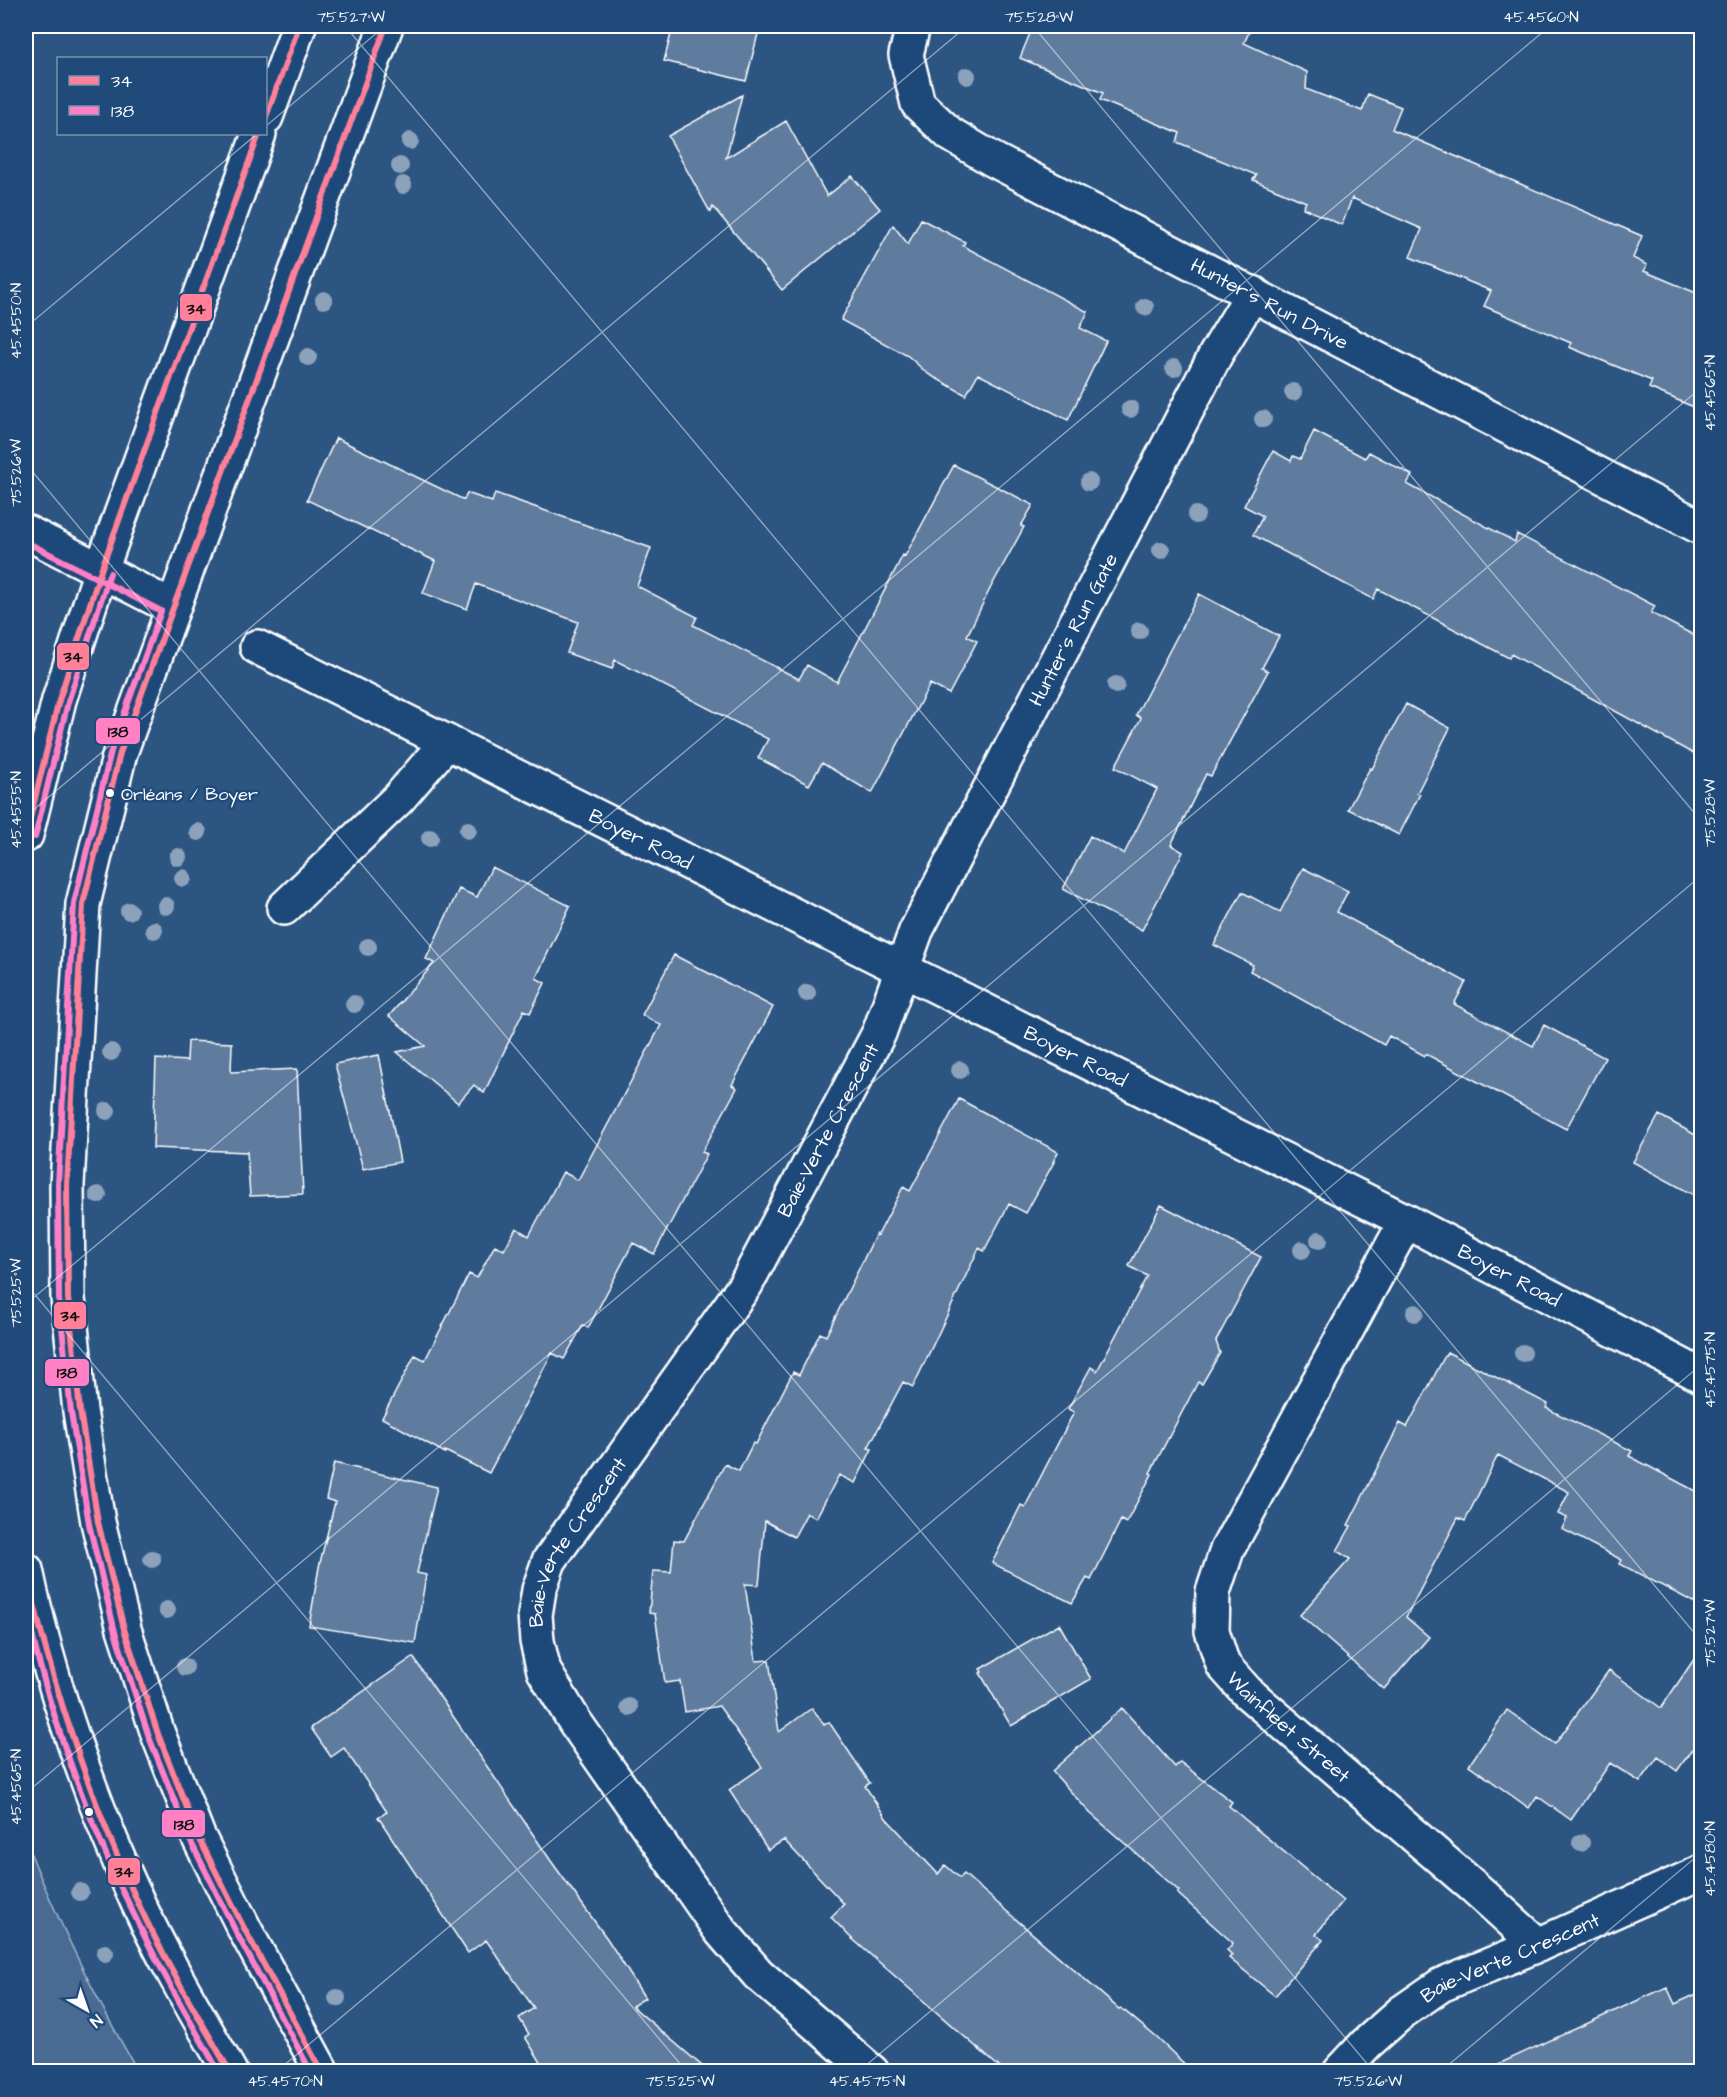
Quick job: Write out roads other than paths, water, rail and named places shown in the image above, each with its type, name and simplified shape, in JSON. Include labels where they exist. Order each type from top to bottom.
[{"type":"street","points":[[267,114],[299,26]]},
{"type":"street","points":[[321,2072],[198,1836],[158,1734],[124,1629],[98,1522],[80,1411],[68,1298],[67,1185],[83,904],[120,753],[386,26]]},
{"type":"street","name":"Hunter's Run Drive","points":[[913,26],[906,55],[918,104],[950,134],[992,159],[1701,528]]},
{"type":"street","points":[[26,835],[59,700],[101,570],[260,135]]},
{"type":"street","name":"Hunter's Run Gate","points":[[903,971],[916,931],[1216,354],[1253,293]]},
{"type":"street","points":[[26,532],[172,607]]},
{"type":"street","name":"Boyer Road","points":[[257,647],[1406,1221],[1701,1376]]},
{"type":"street","points":[[284,908],[399,798],[447,742]]},
{"type":"street","name":"Baie-Verte Crescent","points":[[872,2072],[758,1974],[720,1930],[575,1722],[544,1671],[537,1641],[536,1615],[539,1590],[549,1561],[746,1284],[879,1033],[903,971]]},
{"type":"street","name":"Wainfleet Street","points":[[1406,1221],[1227,1550],[1213,1592],[1212,1631],[1223,1665],[1247,1692],[1538,1945]]},
{"type":"street","points":[[26,1570],[33,1608],[65,1716],[112,1841],[138,1904],[168,1964],[230,2072]]},
{"type":"street","name":"Baie-Verte Crescent","points":[[1340,2072],[1366,2044],[1402,2012],[1441,1985],[1538,1945],[1701,1872]]},
{"type":"place","name":"Orléans / Boyer","points":[[110,793]]}]
